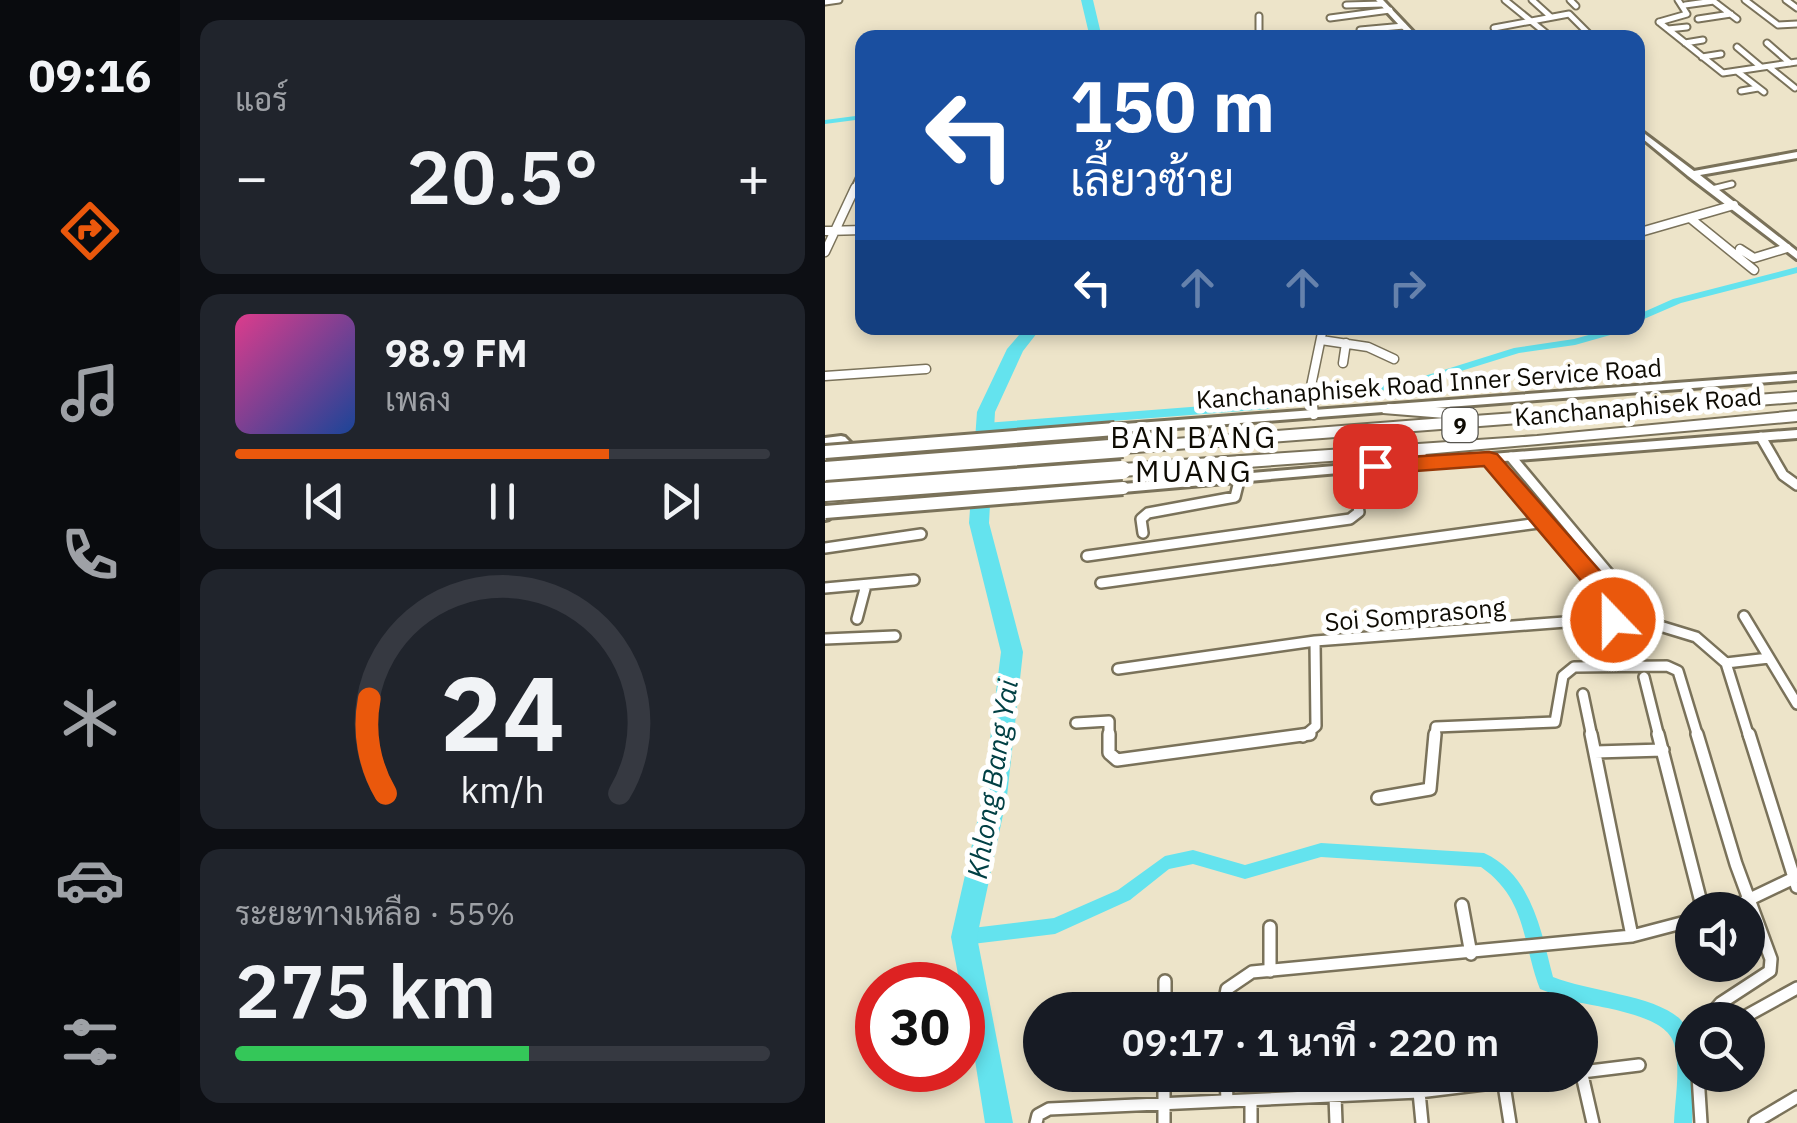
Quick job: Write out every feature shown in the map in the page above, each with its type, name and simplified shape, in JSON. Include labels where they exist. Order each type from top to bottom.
[{"type":"highway","name":"Kanchanaphisek Road","points":[[825,471],[1533,420],[1797,396]]},
{"type":"highway","points":[[1388,410],[1533,420]]},
{"type":"highway","name":"Kanchanaphisek Road","points":[[825,492],[1537,441],[1797,416]]},
{"type":"highway","points":[[1375,466],[1537,441]]},
{"type":"main road","points":[[1385,3],[1409,30]]},
{"type":"main road","points":[[1645,137],[1797,256]]},
{"type":"main road","points":[[1691,174],[1797,155]]},
{"type":"main road","name":"Kanchanaphisek Road Inner Service Road","points":[[825,452],[1313,409],[1388,410],[1797,377]]},
{"type":"main road","points":[[825,514],[1240,476],[1797,434]]},
{"type":"main road","points":[[825,442],[847,442],[851,449],[832,510],[825,514]]},
{"type":"street","points":[[825,2],[839,0]]},
{"type":"street","points":[[1505,0],[1542,30]]},
{"type":"street","points":[[1533,0],[1551,17]]},
{"type":"street","points":[[1570,0],[1577,6]]},
{"type":"street","points":[[1679,0],[1687,14],[1659,22],[1723,73],[1793,62]]},
{"type":"street","points":[[1685,5],[1713,0],[1734,17],[1697,19]]},
{"type":"street","points":[[1745,0],[1778,25],[1797,24]]},
{"type":"street","points":[[1785,0],[1797,8]]},
{"type":"street","points":[[1346,5],[1385,3]]},
{"type":"street","points":[[1330,18],[1385,3]]},
{"type":"street","points":[[1497,30],[1572,14],[1586,30]]},
{"type":"street","points":[[1259,16],[1259,30]]},
{"type":"street","points":[[1360,30],[1405,26]]},
{"type":"street","points":[[1667,30],[1687,26]]},
{"type":"street","points":[[1685,42],[1703,40]]},
{"type":"street","points":[[1767,42],[1793,62]]},
{"type":"street","points":[[1737,47],[1795,88]]},
{"type":"street","points":[[1703,56],[1721,54]]},
{"type":"street","points":[[1738,72],[1761,90],[1741,92]]},
{"type":"street","points":[[825,252],[829,231],[855,184]]},
{"type":"street","points":[[1712,189],[1731,184]]},
{"type":"street","points":[[1645,231],[1734,205]]},
{"type":"street","points":[[1689,218],[1753,270]]},
{"type":"street","points":[[829,231],[855,230]]},
{"type":"street","points":[[1740,250],[1754,258],[1787,248]]},
{"type":"street","points":[[1715,254],[1729,250]]},
{"type":"street","points":[[1313,409],[1311,386],[1322,335]]},
{"type":"street","points":[[1321,340],[1347,343],[1394,359]]},
{"type":"street","points":[[1343,363],[1347,343]]},
{"type":"street","points":[[825,376],[927,369]]},
{"type":"street","points":[[1761,437],[1783,475],[1797,486]]},
{"type":"street","points":[[1511,457],[1650,623],[1696,637],[1726,663],[1796,881],[1765,895]]},
{"type":"street","name":"Soi Somprasong","points":[[1076,722],[1109,721],[1109,753],[1117,760],[1308,736],[1316,726],[1315,641],[1618,618],[1613,603],[1489,459]]},
{"type":"street","points":[[1087,556],[1350,520],[1359,512],[1352,468]]},
{"type":"street","points":[[1143,533],[1141,520],[1148,512],[1235,497],[1240,476]]},
{"type":"street","points":[[1101,583],[1546,522]]},
{"type":"street","points":[[825,548],[921,534]]},
{"type":"street","points":[[825,588],[913,580]]},
{"type":"street","points":[[857,618],[866,584]]},
{"type":"street","points":[[1744,616],[1797,704]]},
{"type":"street","points":[[825,639],[895,636]]},
{"type":"street","points":[[1118,670],[1315,641]]},
{"type":"street","points":[[1726,663],[1769,658]]},
{"type":"street","points":[[1378,798],[1430,790],[1436,727],[1555,722],[1565,670],[1667,666],[1683,680],[1735,864],[1747,892]]},
{"type":"street","points":[[1644,677],[1698,892]]},
{"type":"street","points":[[1583,694],[1631,936]]},
{"type":"street","points":[[1595,752],[1663,750]]},
{"type":"street","points":[[1462,905],[1471,954]]},
{"type":"street","points":[[1226,992],[1237,978],[1270,971],[1512,950],[1631,936],[1675,925]]},
{"type":"street","points":[[1270,927],[1270,971]]},
{"type":"street","points":[[1765,934],[1770,970],[1765,973]]},
{"type":"street","points":[[1165,982],[1165,992]]},
{"type":"street","points":[[1718,1002],[1750,982]]},
{"type":"street","points":[[1765,1006],[1797,988]]},
{"type":"street","points":[[1598,1072],[1639,1065]]},
{"type":"street","points":[[1163,1123],[1164,1092]]},
{"type":"street","points":[[1227,1092],[1227,1101]]},
{"type":"street","points":[[1036,1123],[1038,1115],[1049,1109],[1419,1092],[1423,1123]]},
{"type":"street","points":[[1505,1092],[1509,1123]]},
{"type":"street","points":[[1586,1092],[1593,1123]]},
{"type":"street","points":[[1699,1092],[1701,1123]]},
{"type":"street","points":[[1335,1096],[1336,1123]]},
{"type":"street","points":[[1755,1122],[1797,1097]]},
{"type":"street","points":[[1251,1100],[1251,1123]]},
{"type":"waterway","name":"Khlong Bang Yai","points":[[1087,0],[1094,30]]},
{"type":"waterway","points":[[825,122],[855,118]]},
{"type":"waterway","points":[[1645,315],[1677,301],[1797,270]]},
{"type":"waterway","name":"Khlong Bang Yai","points":[[999,1123],[964,937],[995,796],[1012,652],[979,523],[986,412],[1015,349],[1027,335]]},
{"type":"waterway","points":[[985,427],[1268,405],[1416,382],[1518,350],[1600,335]]},
{"type":"waterway","points":[[964,937],[1055,926],[1124,895],[1165,863],[1193,857],[1245,872],[1321,850],[1484,860],[1511,883],[1520,898],[1533,930],[1546,983],[1642,1009],[1674,1025],[1681,1036],[1685,1057],[1683,1123]]},
{"type":"district","name":"BAN BANG MUANG","points":[[1194,453]]},
{"type":"route","points":[[1375,466],[1489,459],[1613,603],[1619,612],[1613,620]]}]
